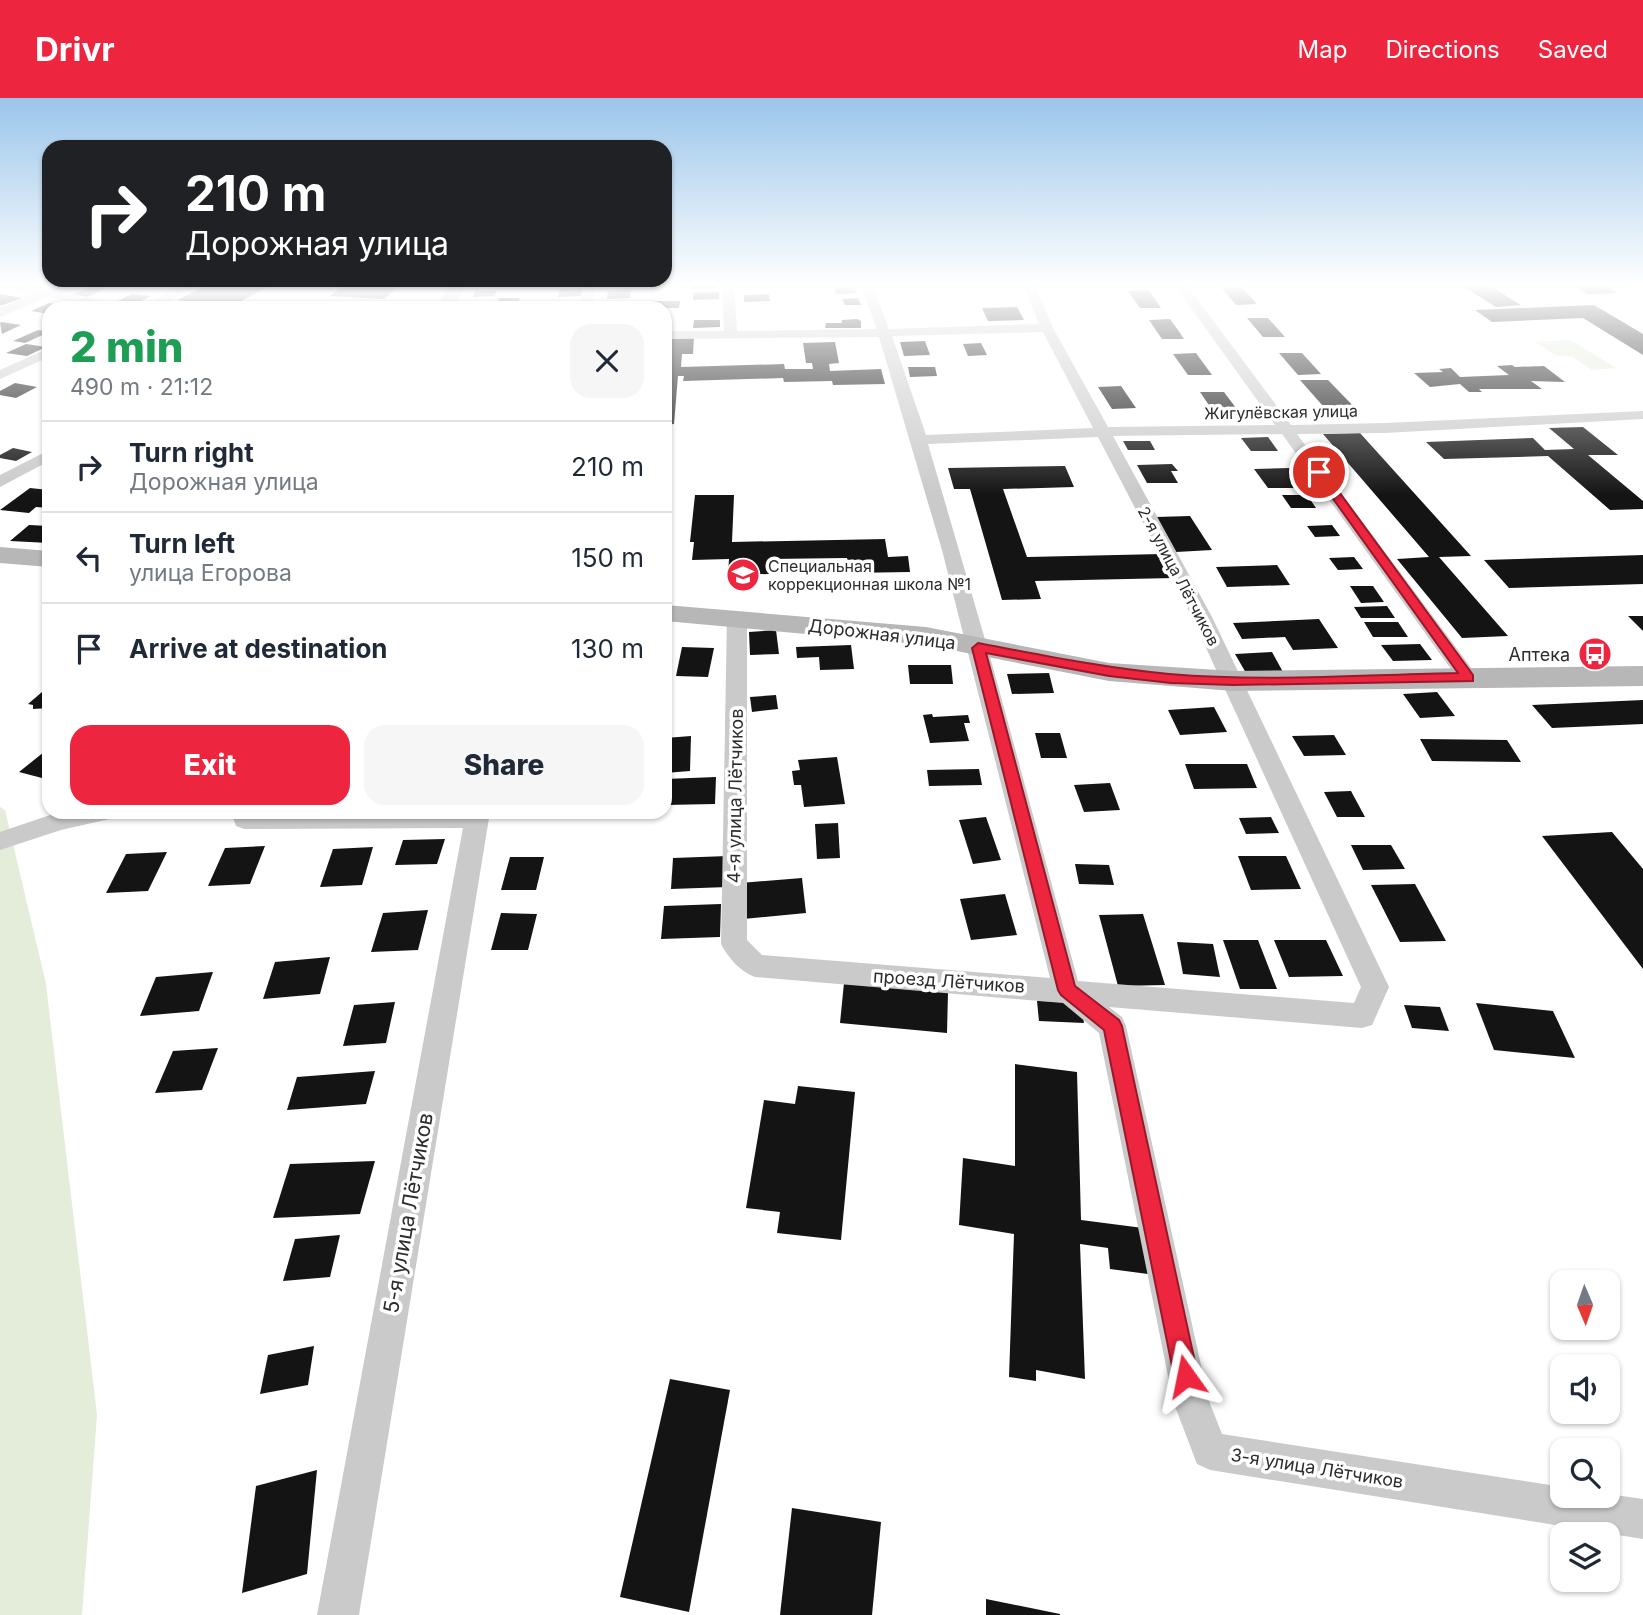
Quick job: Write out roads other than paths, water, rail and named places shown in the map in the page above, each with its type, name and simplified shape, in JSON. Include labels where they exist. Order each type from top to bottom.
[{"type":"main road","points":[[0,555],[42,558]]},
{"type":"main road","name":"Дорожная улица","points":[[672,613],[914,635],[1120,674],[1233,681],[1643,676]]},
{"type":"street","points":[[893,354],[920,440],[978,648],[1067,990]]},
{"type":"street","name":"2-я улица Лётчиков","points":[[1061,354],[1202,617],[1375,987]]},
{"type":"street","points":[[1232,354],[1468,678]]},
{"type":"street","points":[[0,375],[42,355]]},
{"type":"street","name":"Жигулёвская улица","points":[[920,440],[1103,432],[1385,428],[1643,415]]},
{"type":"street","points":[[0,482],[42,459]]},
{"type":"street","name":"4-я улица Лётчиков","points":[[737,618],[734,944],[755,965]]},
{"type":"street","points":[[0,841],[70,819]]},
{"type":"street","points":[[244,819],[302,819]]},
{"type":"street","name":"5-я улица Лётчиков","points":[[338,1615],[476,819]]},
{"type":"street","name":"проезд Лётчиков","points":[[755,965],[1362,1016],[1375,987]]},
{"type":"street","name":"3-я улица Лётчиков","points":[[1067,990],[1112,1026],[1191,1401],[1210,1451],[1643,1519]]},
{"type":"place","name":"Специальная коррекционная школа №1","points":[[743,575]]},
{"type":"place","name":"Аптека","points":[[1595,654]]}]
